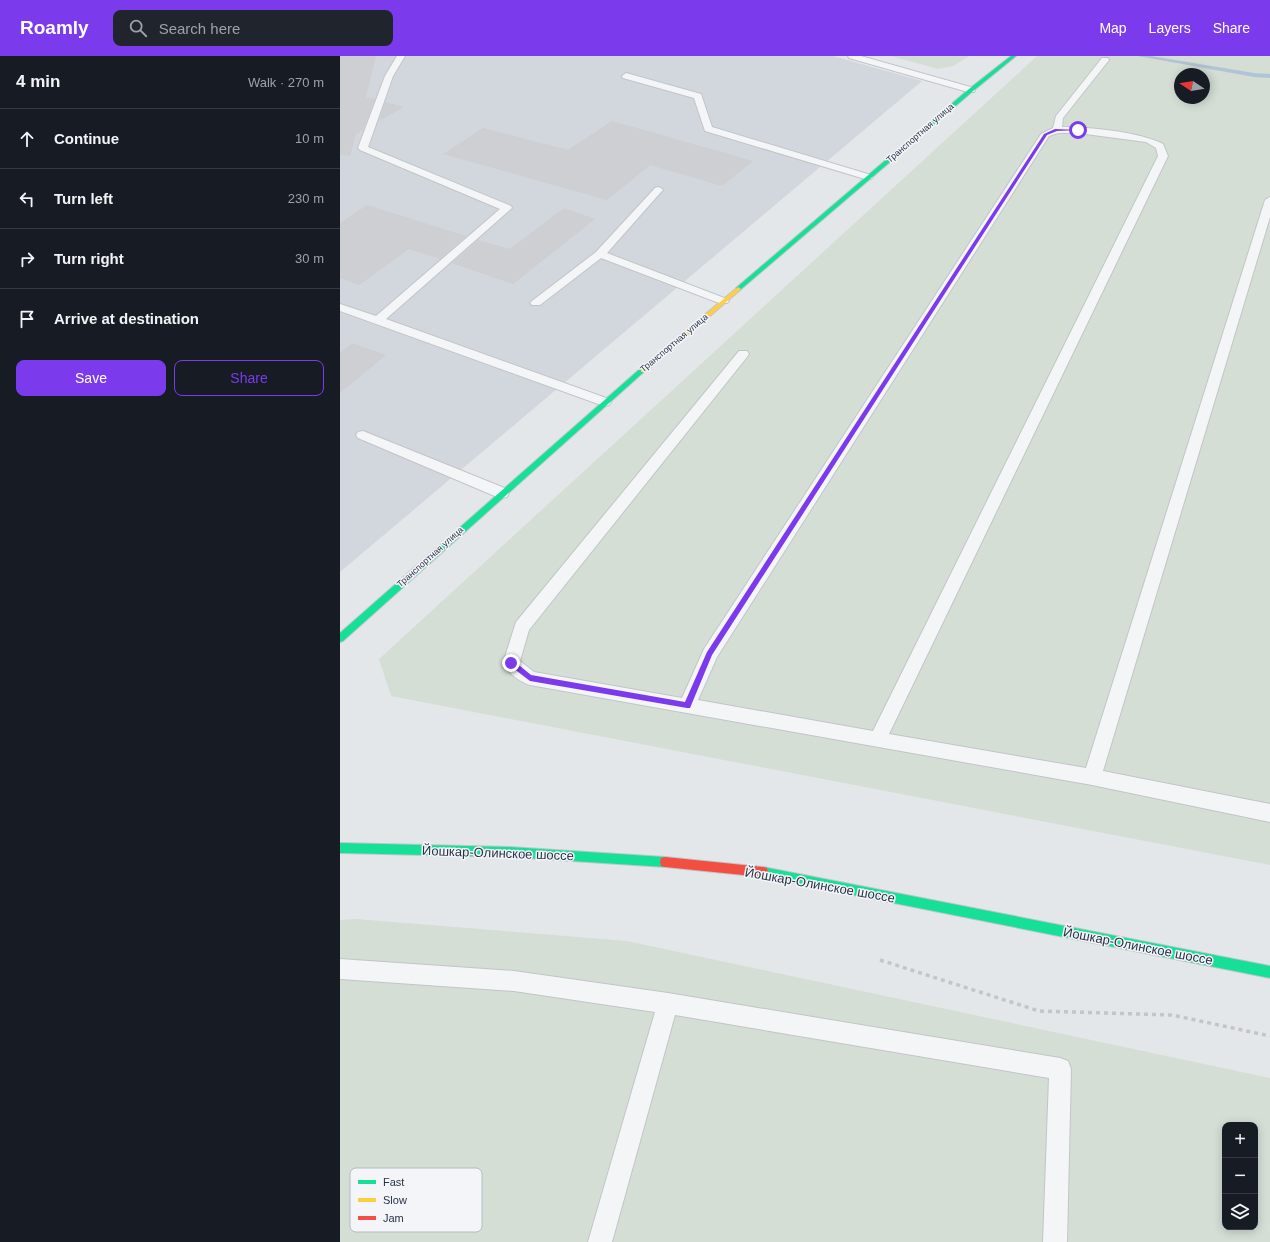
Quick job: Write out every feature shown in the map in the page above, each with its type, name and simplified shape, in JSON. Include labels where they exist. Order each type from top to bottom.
[{"type":"main road","name":"Транспортная улица","points":[[340,638],[605,402],[868,177],[971,90],[1014,56]]},
{"type":"main road","name":"Йошкар-Олинское шоссе","points":[[340,848],[510,852],[638,858],[777,874],[1270,972]]},
{"type":"lane","points":[[377,321],[507,208],[363,148],[389,76],[401,56]]},
{"type":"lane","points":[[852,56],[971,90]]},
{"type":"lane","points":[[1057,130],[1059,118],[1105,60]]},
{"type":"lane","points":[[626,76],[698,96],[708,129],[868,177]]},
{"type":"lane","points":[[687,706],[710,654],[718,640],[1046,134],[1057,130],[1078,130],[1148,140],[1160,146],[1163,156],[878,739]]},
{"type":"lane","points":[[536,303],[600,254],[658,190]]},
{"type":"lane","points":[[1092,777],[1270,200]]},
{"type":"lane","points":[[600,254],[723,301]]},
{"type":"lane","points":[[340,308],[605,402]]},
{"type":"lane","points":[[743,354],[522,627],[511,663],[530,678],[1092,777],[1270,813]]},
{"type":"lane","points":[[363,435],[502,493]]},
{"type":"lane","points":[[340,970],[514,980],[668,1003],[1060,1069],[1055,1242]]},
{"type":"lane","points":[[600,1242],[668,1003]]},
{"type":"path","points":[[880,960],[1038,1011],[1172,1015],[1270,1036]]},
{"type":"shaded area","points":[[340,56],[833,56],[922,81],[340,572]]},
{"type":"shaded area","points":[[891,56],[969,56],[953,66],[938,69]]},
{"type":"shaded area","points":[[1037,56],[1270,56],[1270,865],[391,696],[379,659]]},
{"type":"shaded area","points":[[357,919],[627,941],[1270,1078],[1270,1242],[340,1242],[340,920]]},
{"type":"building","points":[[340,56],[376,56],[366,97],[375,99],[363,130],[356,134],[350,156],[340,155]]},
{"type":"building","points":[[385,102],[404,107],[379,121]]},
{"type":"building","points":[[612,121],[753,161],[722,186],[650,165],[607,200],[443,154],[483,128],[568,150]]},
{"type":"building","points":[[367,205],[466,236],[440,259],[409,249],[359,285],[340,278],[340,223]]},
{"type":"building","points":[[564,208],[595,219],[513,284],[452,263],[478,240],[510,249]]},
{"type":"building","points":[[352,343],[386,355],[340,393],[340,353]]},
{"type":"waterway","points":[[1141,56],[1254,75],[1270,76]]},
{"type":"traffic: fast","points":[[738,289],[971,90],[1014,56]]},
{"type":"traffic: fast","points":[[340,638],[643,370]]},
{"type":"traffic: fast","points":[[340,848],[510,852],[665,862]]},
{"type":"traffic: fast","points":[[763,872],[1270,972]]},
{"type":"traffic: slow","points":[[643,370],[738,289]]},
{"type":"traffic: jam","points":[[665,862],[763,872]]},
{"type":"route","points":[[511,663],[530,678],[687,706],[710,654],[1046,134],[1057,130],[1078,130]]}]
